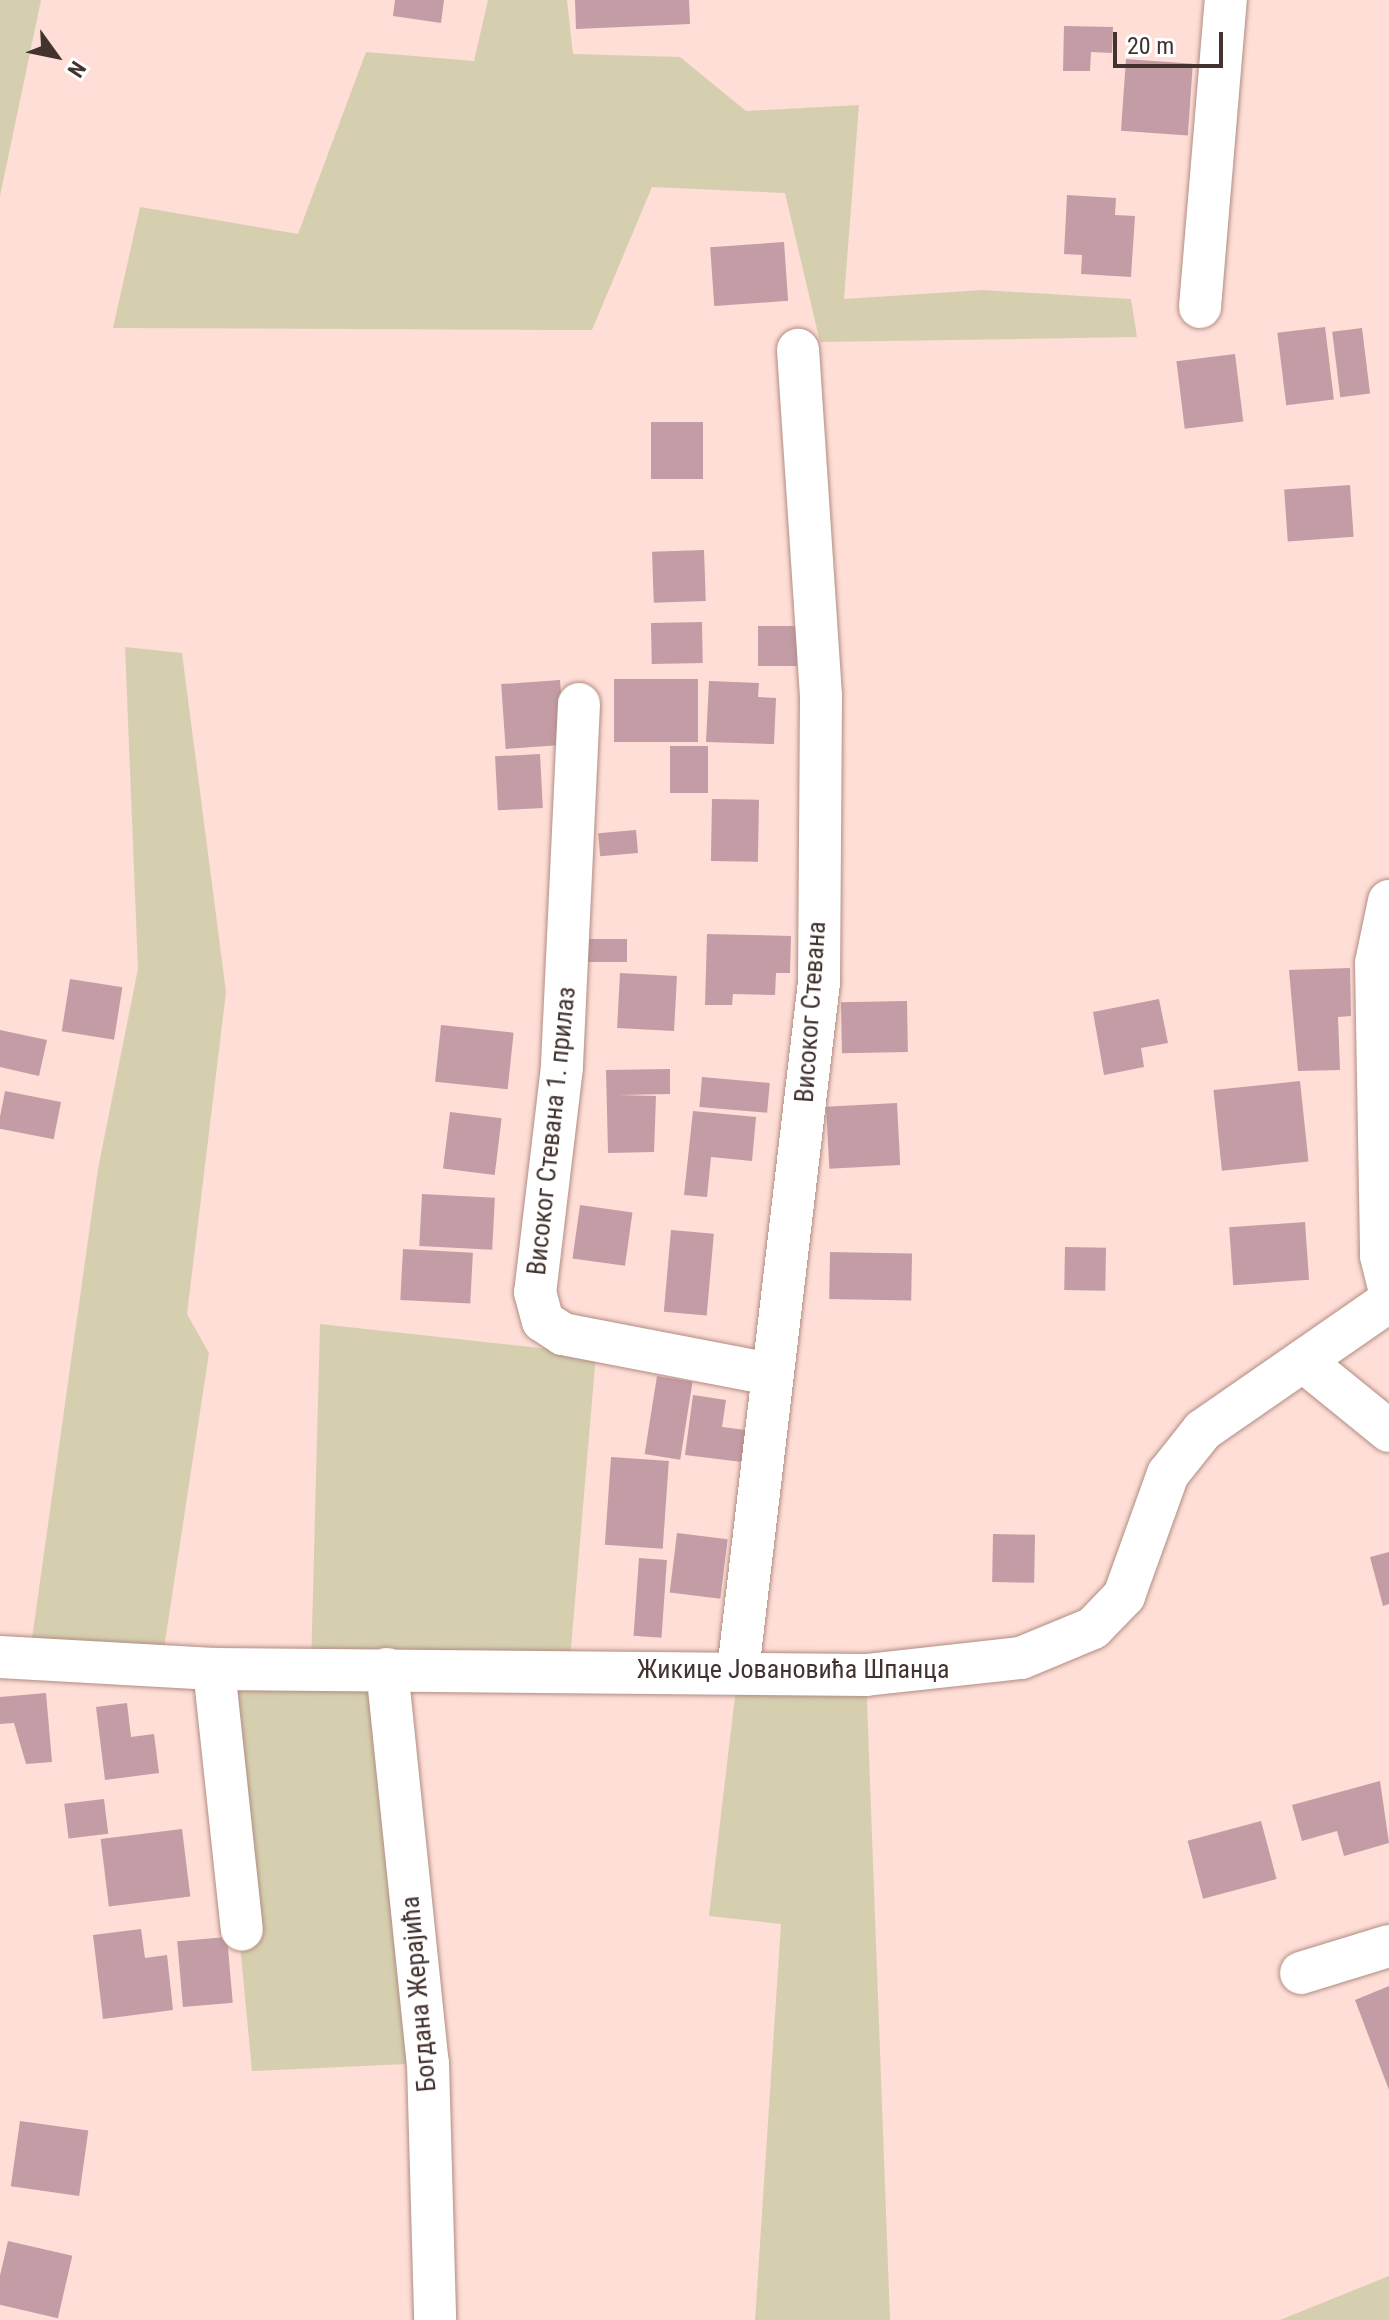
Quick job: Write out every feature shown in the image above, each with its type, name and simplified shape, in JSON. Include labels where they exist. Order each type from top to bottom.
[{"type":"street","points":[[1200,307],[1226,0]]},
{"type":"street","name":"Високог Стевана","points":[[738,1671],[819,983],[821,696],[798,350]]},
{"type":"street","name":"Високог Стевана 1. прилаз","points":[[579,704],[562,1067],[535,1292],[543,1321],[563,1334],[771,1374]]},
{"type":"street","points":[[1389,901],[1376,963],[1381,1256],[1389,1289]]},
{"type":"street","name":"Жикице Јовановића Шпанца","points":[[0,1657],[214,1669],[738,1671],[956,1670],[1021,1658],[1093,1628],[1124,1596],[1155,1502],[1185,1448],[1219,1415],[1389,1301]]},
{"type":"street","points":[[1303,1361],[1389,1431]]},
{"type":"street","points":[[214,1669],[242,1929]]},
{"type":"street","name":"Богдана Жерајића","points":[[387,1669],[428,2063],[435,2320]]},
{"type":"street","points":[[1301,1973],[1389,1946]]},
{"type":"shaded area","points":[[0,0],[41,0],[0,196]]},
{"type":"shaded area","points":[[488,0],[567,0],[573,54],[680,57],[746,111],[859,105],[844,299],[983,290],[1131,299],[1137,337],[820,342],[785,193],[652,187],[592,330],[113,328],[140,207],[298,234],[366,52],[474,61]]},
{"type":"shaded area","points":[[125,647],[182,653],[226,992],[187,1314],[209,1353],[161,1668],[29,1660],[98,1169],[138,969]]},
{"type":"shaded area","points":[[320,1324],[596,1354],[569,1671],[387,1669],[428,2063],[252,2071],[214,1669],[311,1669]]},
{"type":"shaded area","points":[[738,1671],[866,1675],[890,2320],[755,2320],[781,1924],[709,1916]]},
{"type":"shaded area","points":[[1389,2276],[1389,2320],[1280,2320]]},
{"type":"building","points":[[395,0],[444,0],[441,23],[393,16]]},
{"type":"building","points":[[575,0],[689,0],[690,24],[576,29]]},
{"type":"building","points":[[1064,26],[1113,27],[1112,53],[1091,52],[1090,71],[1063,71]]},
{"type":"building","points":[[1126,59],[1193,64],[1188,135],[1121,131]]},
{"type":"building","points":[[1067,195],[1116,198],[1115,215],[1135,216],[1131,277],[1081,274],[1082,255],[1064,254]]},
{"type":"building","points":[[784,242],[788,301],[714,306],[710,247]]},
{"type":"building","points":[[1325,327],[1334,399],[1286,405],[1277,333]]},
{"type":"building","points":[[1362,328],[1370,394],[1340,397],[1332,332]]},
{"type":"building","points":[[1235,354],[1243,421],[1185,429],[1176,361]]},
{"type":"building","points":[[651,422],[703,422],[703,479],[651,479]]},
{"type":"building","points":[[1350,485],[1354,537],[1288,541],[1284,490]]},
{"type":"building","points":[[704,550],[706,601],[654,603],[652,552]]},
{"type":"building","points":[[702,622],[703,663],[652,664],[651,623]]},
{"type":"building","points":[[758,626],[797,626],[797,666],[758,666]]},
{"type":"building","points":[[614,679],[698,679],[698,742],[614,742]]},
{"type":"building","points":[[560,680],[565,745],[506,749],[501,684]]},
{"type":"building","points":[[709,681],[759,683],[758,697],[776,698],[774,744],[706,742]]},
{"type":"building","points":[[670,746],[708,746],[708,793],[670,793]]},
{"type":"building","points":[[540,754],[543,808],[498,810],[495,756]]},
{"type":"building","points":[[712,799],[759,800],[758,862],[711,861]]},
{"type":"building","points":[[636,830],[638,853],[600,856],[598,833]]},
{"type":"building","points":[[707,934],[791,936],[790,973],[776,973],[775,995],[733,994],[732,1005],[705,1005]]},
{"type":"building","points":[[588,939],[627,939],[627,962],[588,962]]},
{"type":"building","points":[[1350,968],[1351,1016],[1338,1017],[1340,1070],[1298,1071],[1289,970]]},
{"type":"building","points":[[620,973],[677,976],[674,1031],[617,1028]]},
{"type":"building","points":[[70,979],[122,987],[114,1040],[62,1031]]},
{"type":"building","points":[[1159,999],[1168,1043],[1141,1048],[1144,1067],[1104,1075],[1093,1012]]},
{"type":"building","points":[[907,1001],[908,1052],[842,1053],[841,1002]]},
{"type":"building","points":[[441,1025],[514,1033],[508,1089],[435,1082]]},
{"type":"building","points":[[0,1030],[47,1040],[39,1076],[0,1067]]},
{"type":"building","points":[[670,1069],[670,1094],[618,1095],[656,1096],[654,1152],[608,1153],[606,1070]]},
{"type":"building","points":[[702,1077],[770,1083],[767,1113],[699,1107]]},
{"type":"building","points":[[1300,1081],[1308,1162],[1222,1171],[1213,1090]]},
{"type":"building","points":[[5,1091],[61,1102],[54,1139],[0,1129]]},
{"type":"building","points":[[897,1103],[900,1165],[829,1169],[826,1107]]},
{"type":"building","points":[[693,1111],[756,1117],[752,1161],[711,1157],[707,1197],[684,1195]]},
{"type":"building","points":[[450,1112],[502,1118],[495,1175],[443,1169]]},
{"type":"building","points":[[422,1194],[495,1198],[492,1250],[419,1246]]},
{"type":"building","points":[[580,1205],[632,1212],[625,1266],[572,1258]]},
{"type":"building","points":[[1305,1222],[1309,1280],[1233,1285],[1229,1227]]},
{"type":"building","points":[[671,1230],[714,1234],[707,1315],[664,1312]]},
{"type":"building","points":[[1065,1247],[1106,1248],[1105,1291],[1064,1290]]},
{"type":"building","points":[[403,1249],[473,1253],[470,1304],[400,1300]]},
{"type":"building","points":[[830,1252],[912,1253],[911,1300],[829,1299]]},
{"type":"building","points":[[657,1376],[693,1382],[680,1460],[645,1454]]},
{"type":"building","points":[[693,1395],[726,1400],[722,1427],[746,1430],[742,1462],[685,1455]]},
{"type":"building","points":[[611,1457],[669,1461],[663,1549],[605,1545]]},
{"type":"building","points":[[677,1533],[728,1539],[720,1599],[670,1593]]},
{"type":"building","points":[[993,1534],[1035,1535],[1034,1583],[992,1582]]},
{"type":"building","points":[[1389,1552],[1389,1604],[1383,1606],[1370,1557]]},
{"type":"building","points":[[639,1558],[667,1560],[661,1638],[634,1636]]},
{"type":"building","points":[[46,1693],[52,1762],[26,1764],[14,1723],[0,1724],[0,1697]]},
{"type":"building","points":[[127,1703],[131,1737],[154,1734],[159,1773],[105,1780],[96,1707]]},
{"type":"building","points":[[1380,1781],[1389,1843],[1344,1856],[1337,1831],[1302,1841],[1292,1805]]},
{"type":"building","points":[[104,1799],[108,1834],[69,1839],[64,1804]]},
{"type":"building","points":[[1261,1821],[1277,1879],[1203,1899],[1188,1841]]},
{"type":"building","points":[[182,1829],[190,1896],[109,1906],[101,1839]]},
{"type":"building","points":[[141,1929],[145,1958],[167,1955],[173,2010],[103,2019],[93,1935]]},
{"type":"building","points":[[227,1937],[233,2003],[183,2007],[177,1941]]},
{"type":"building","points":[[1389,1986],[1389,2090],[1355,2000]]},
{"type":"building","points":[[20,2121],[88,2131],[79,2196],[11,2186]]},
{"type":"building","points":[[8,2241],[72,2256],[58,2318],[0,2305],[0,2276]]}]
